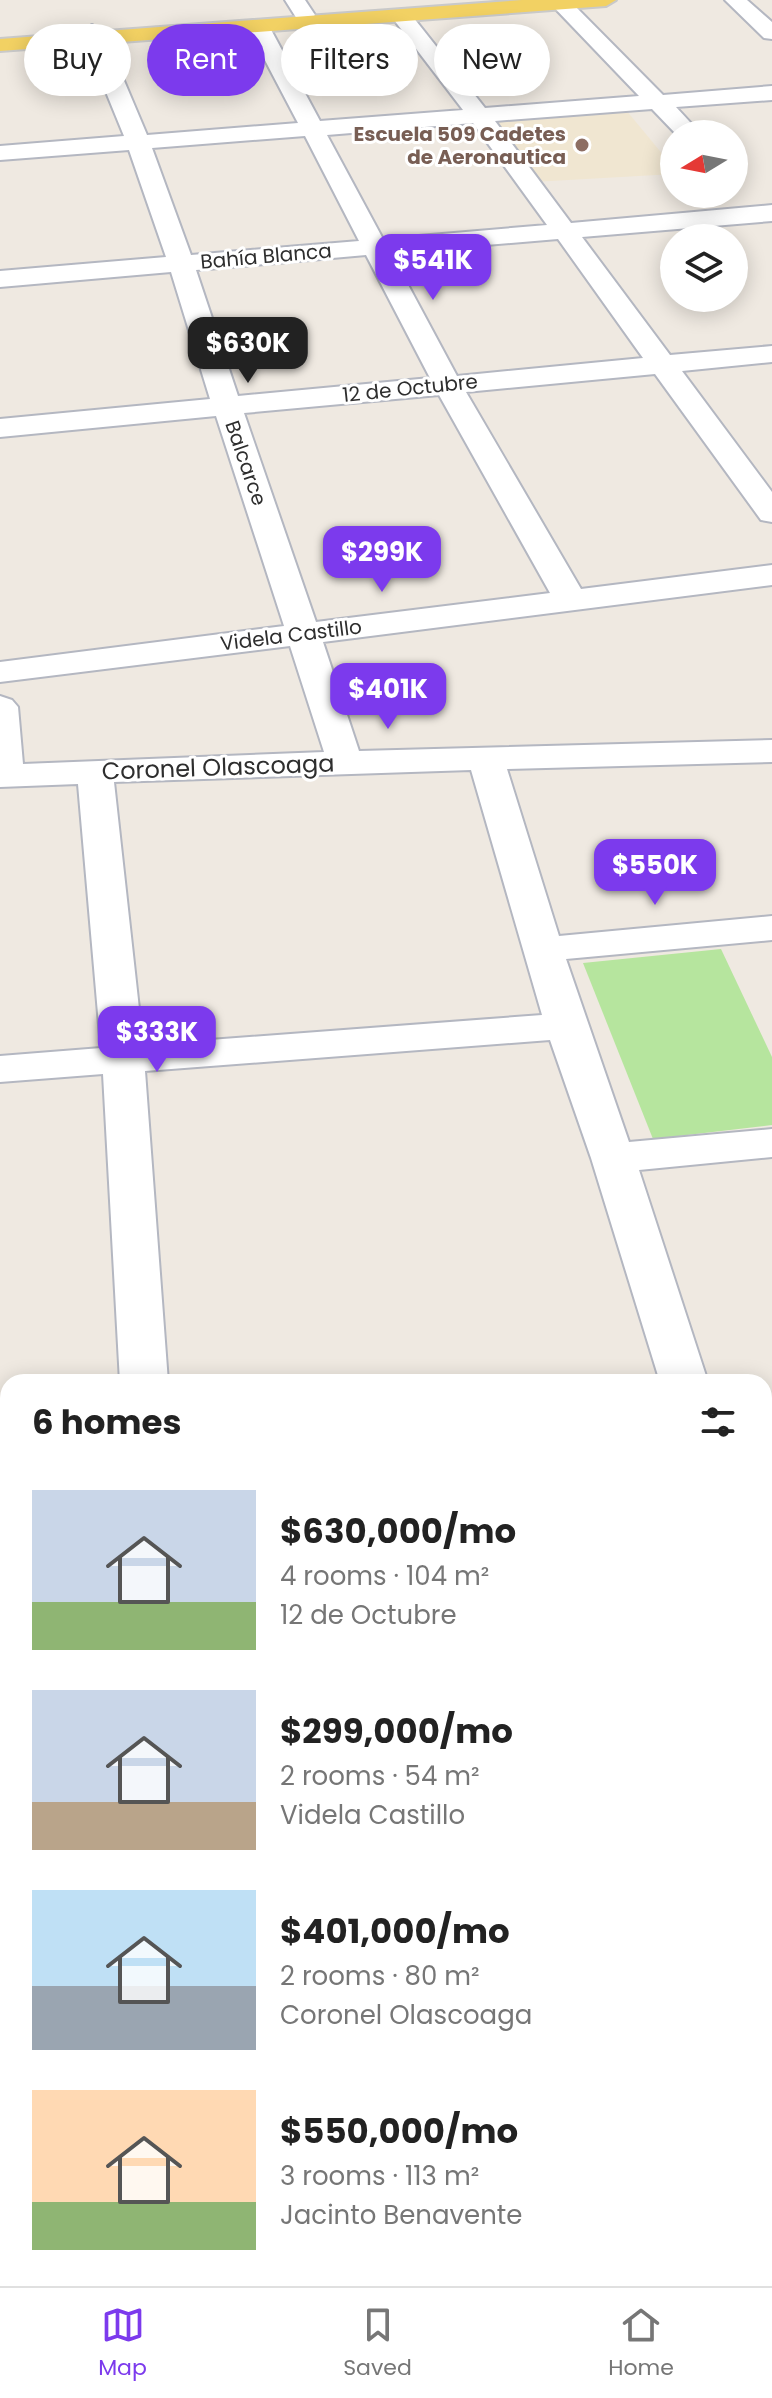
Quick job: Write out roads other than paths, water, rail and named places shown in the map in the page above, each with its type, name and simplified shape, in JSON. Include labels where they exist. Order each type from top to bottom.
[{"type":"main road","points":[[131,30],[299,7],[492,0]]},
{"type":"main road","points":[[265,26],[604,0]]},
{"type":"main road","points":[[0,37],[24,36]]},
{"type":"main road","points":[[0,45],[24,42]]},
{"type":"street","points":[[735,0],[772,33]]},
{"type":"street","points":[[559,2],[675,120]]},
{"type":"street","points":[[402,16],[479,114],[660,365],[772,513]]},
{"type":"street","points":[[265,39],[447,384],[570,599]]},
{"type":"street","points":[[0,153],[772,93]]},
{"type":"street","name":"Balcarce","points":[[120,96],[183,263],[227,408],[305,633],[345,762]]},
{"type":"street","points":[[748,196],[769,216]]},
{"type":"street","name":"Bahía Blanca","points":[[0,279],[563,230],[769,216]]},
{"type":"street","name":"12 de Octubre","points":[[0,428],[772,354]]},
{"type":"street","name":"Videla Castillo","points":[[0,672],[772,575]]},
{"type":"street","points":[[0,707],[3,776]]},
{"type":"street","name":"Coronel Olascoaga","points":[[3,776],[345,762],[772,751]]},
{"type":"street","points":[[486,759],[566,1026],[613,1158],[681,1374]]},
{"type":"street","points":[[95,773],[123,1058],[143,1374]]},
{"type":"street","points":[[544,949],[772,928]]},
{"type":"street","points":[[0,1069],[566,1026]]},
{"type":"street","points":[[613,1158],[772,1143]]},
{"type":"place","name":"Escuela 509 Cadetes de Aeronautica","points":[[582,145]]}]
